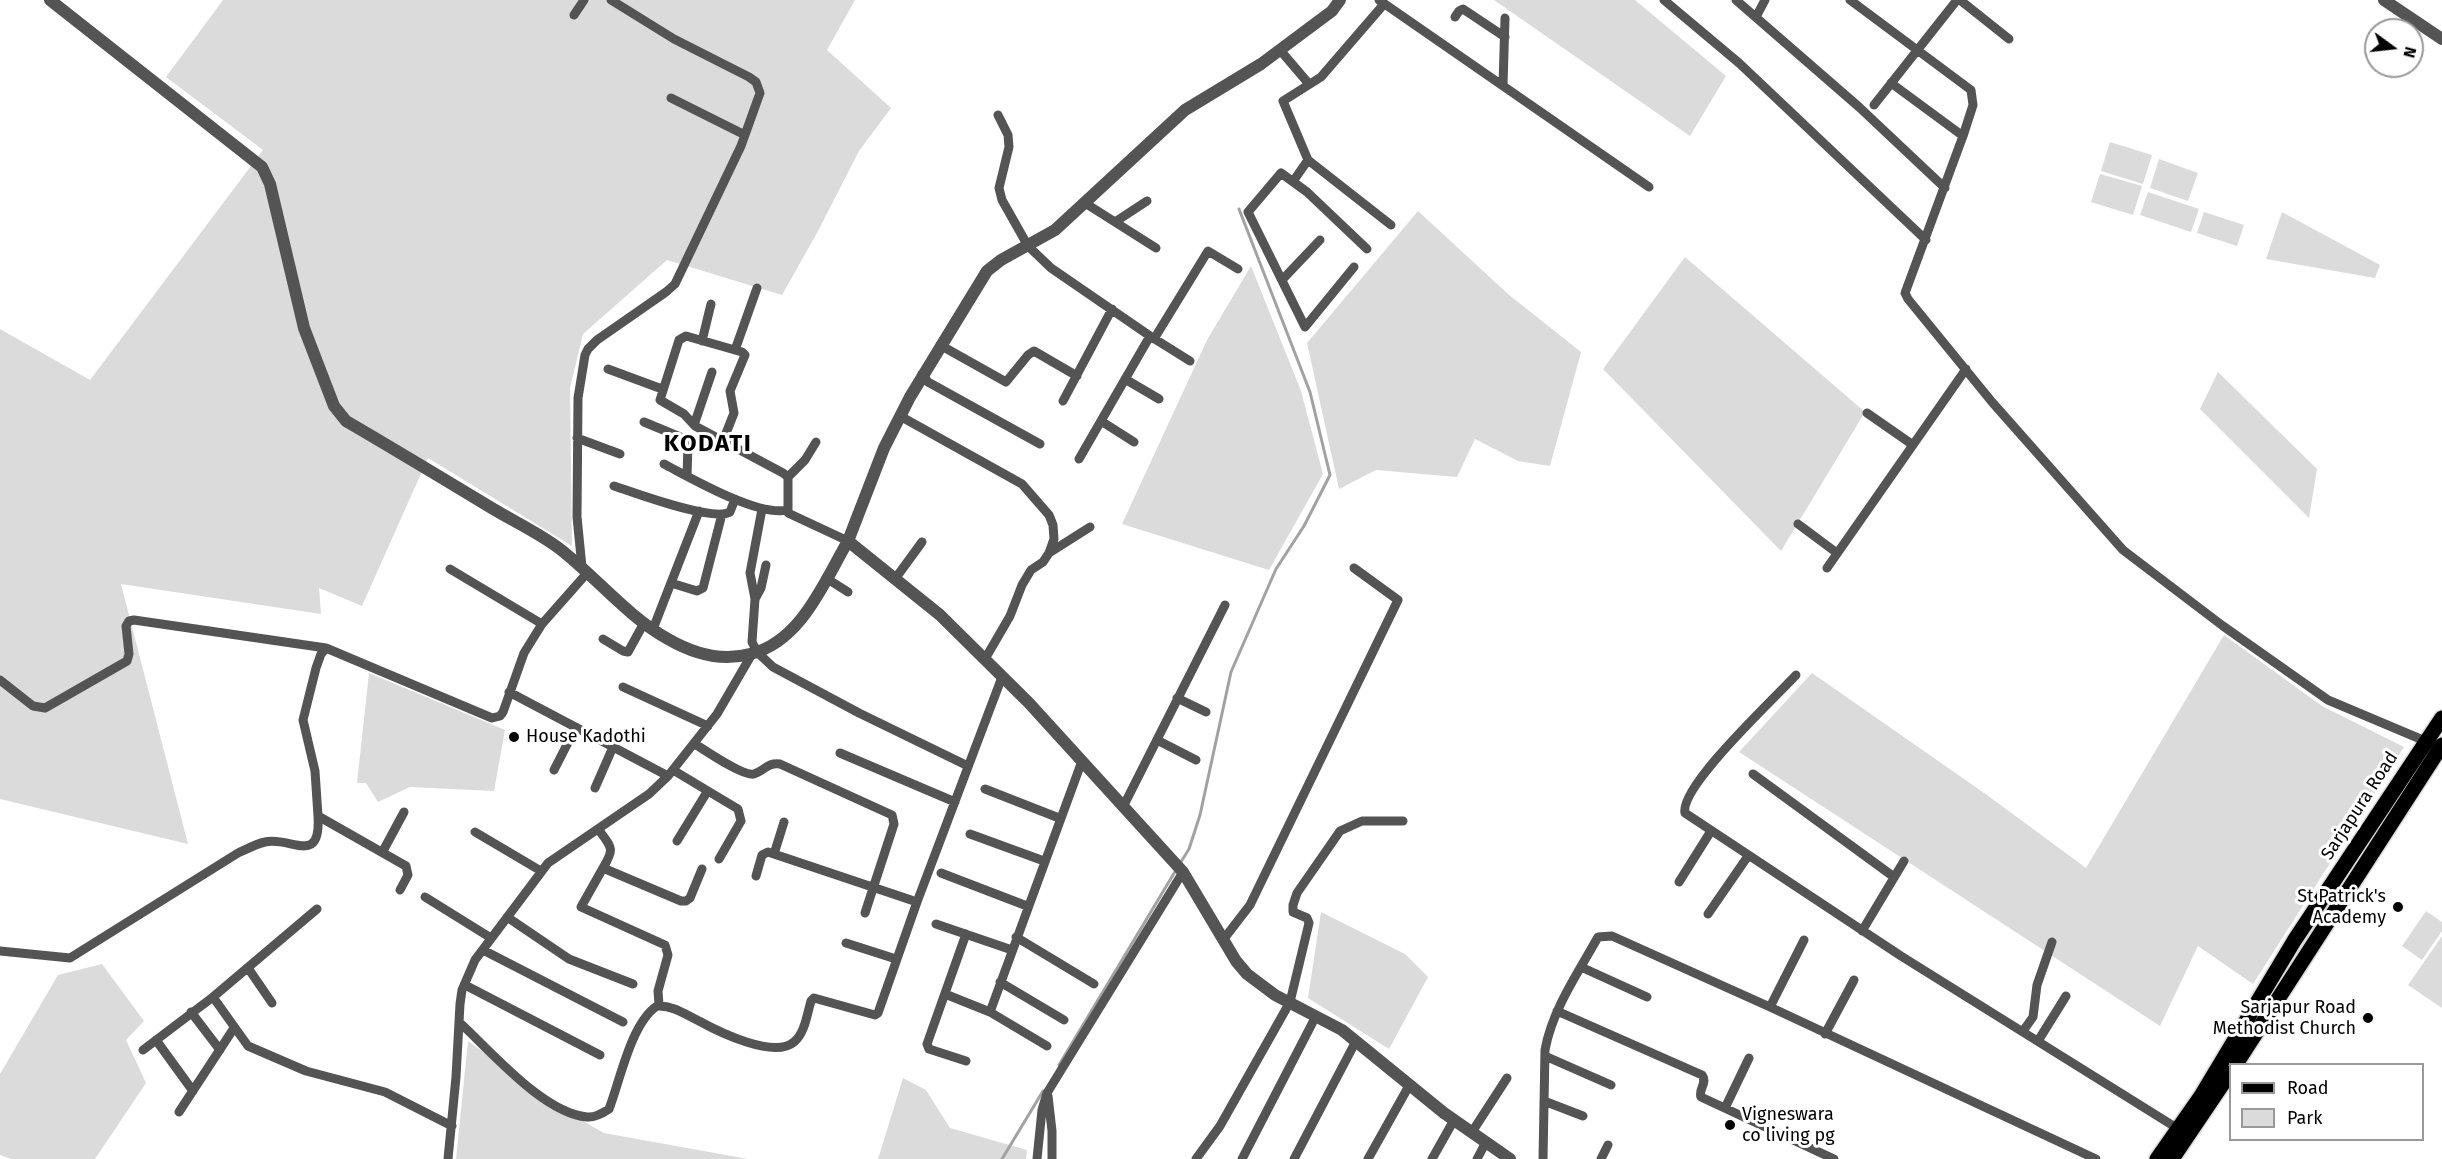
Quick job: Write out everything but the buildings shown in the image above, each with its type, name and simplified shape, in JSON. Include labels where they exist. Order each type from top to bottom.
[{"type":"main road","name":"Sarjapura Road","points":[[2237,1063],[2436,744],[2442,718]]},
{"type":"main road","name":"Sarjapura Road","points":[[2172,1159],[2294,941],[2436,744]]},
{"type":"main road","name":"Sarjapura Road","points":[[2157,1159],[2186,1131],[2229,1074]]},
{"type":"street","points":[[50,0],[262,167],[270,184],[304,328],[339,414],[346,421],[558,548],[649,626],[668,639],[697,652],[731,658],[755,653],[771,646],[803,619],[848,541],[884,448],[922,374],[987,271],[1001,260],[1055,230],[1185,111],[1280,50],[1332,11],[1340,0]]},
{"type":"street","points":[[574,15],[584,0]]},
{"type":"street","points":[[0,681],[33,706],[45,708],[127,661],[129,654],[126,626],[129,621],[134,620],[326,648],[492,718],[500,716],[524,653],[542,624],[585,570],[577,516],[577,438],[580,387],[583,364],[588,349],[672,288],[745,135],[760,93],[756,82],[674,39],[611,0]]},
{"type":"street","points":[[1664,0],[1731,57],[1926,240]]},
{"type":"street","points":[[1736,0],[1946,188]]},
{"type":"street","points":[[1756,17],[1765,0]]},
{"type":"street","points":[[1850,0],[1971,90],[1973,105],[1946,188],[1905,293],[1908,300],[1992,402],[2123,550],[2223,626],[2328,700],[2436,744]]},
{"type":"street","points":[[1874,105],[1958,0],[2009,39]]},
{"type":"street","points":[[2384,0],[2442,39]]},
{"type":"street","points":[[1391,225],[1308,160],[1283,101],[1321,77],[1382,2],[1649,187]]},
{"type":"street","points":[[1455,17],[1463,9],[1504,37]]},
{"type":"street","points":[[1503,85],[1505,18]]},
{"type":"street","points":[[1280,50],[1309,84]]},
{"type":"street","points":[[1891,83],[1963,136]]},
{"type":"street","points":[[671,98],[745,135]]},
{"type":"street","points":[[998,115],[1008,135],[1009,147],[999,188],[1002,200],[1028,246],[1051,268],[1190,361]]},
{"type":"street","points":[[1294,180],[1308,160]]},
{"type":"street","points":[[1354,267],[1305,327],[1248,212],[1281,173],[1294,180],[1367,249]]},
{"type":"street","points":[[1115,222],[1147,201]]},
{"type":"street","points":[[1085,203],[1156,248]]},
{"type":"street","points":[[1282,280],[1320,240]]},
{"type":"street","points":[[1079,459],[1125,379],[1208,251],[1238,269]]},
{"type":"street","points":[[735,350],[757,288]]},
{"type":"street","points":[[702,341],[711,304]]},
{"type":"street","points":[[1064,401],[1112,309]]},
{"type":"street","points":[[723,441],[734,413],[729,397],[730,391],[745,355],[686,336],[679,340],[660,400],[684,414],[694,425],[788,477]]},
{"type":"street","points":[[940,345],[1006,382],[1034,351],[1077,376]]},
{"type":"street","points":[[608,369],[662,389]]},
{"type":"street","points":[[1827,568],[1966,369]]},
{"type":"street","points":[[694,425],[712,372]]},
{"type":"street","points":[[922,374],[928,382],[1040,444]]},
{"type":"street","points":[[1125,379],[1159,399]]},
{"type":"street","points":[[1867,413],[1913,445]]},
{"type":"street","points":[[900,416],[980,460],[1027,490],[1049,515],[1053,525],[1054,539],[1049,553],[1043,562],[1031,570],[1022,585],[1010,616],[985,659]]},
{"type":"street","points":[[1101,421],[1134,442]]},
{"type":"street","points":[[644,422],[685,439],[688,444],[687,476]]},
{"type":"street","points":[[577,438],[620,454]]},
{"type":"street","points":[[816,442],[805,460],[788,477],[788,513],[848,541],[940,615],[985,659],[1124,805],[1183,872],[1236,961],[1247,974],[1275,995],[1316,1016],[1356,1041],[1454,1120],[1510,1159]]},
{"type":"street","points":[[664,464],[735,499],[774,512],[787,510]]},
{"type":"street","points":[[614,486],[654,500],[722,514],[730,512],[735,499]]},
{"type":"street","points":[[762,509],[750,573],[755,599],[752,642],[755,653],[773,667],[859,713],[968,766]]},
{"type":"street","points":[[603,639],[622,651],[628,652],[649,626],[671,583],[699,511]]},
{"type":"street","points":[[671,583],[697,591],[703,588],[722,514]]},
{"type":"street","points":[[1798,524],[1837,553]]},
{"type":"street","points":[[1049,553],[1090,527]]},
{"type":"street","points":[[895,579],[922,542]]},
{"type":"street","points":[[755,599],[761,588],[766,565]]},
{"type":"street","points":[[1223,940],[1250,905],[1398,600],[1354,568]]},
{"type":"street","points":[[450,569],[542,624]]},
{"type":"street","points":[[826,578],[848,592]]},
{"type":"street","points":[[1124,805],[1225,605]]},
{"type":"street","points":[[0,951],[70,958],[238,853],[266,842],[276,841],[301,847],[310,845],[319,829],[315,771],[303,720],[316,668],[326,648]]},
{"type":"street","points":[[448,1159],[460,1004],[475,960],[548,863],[649,794],[671,773],[708,726],[755,653]]},
{"type":"street","points":[[1796,675],[1725,748],[1689,793],[1685,802],[1685,813],[1862,931],[2186,1131]]},
{"type":"street","points":[[459,1022],[538,1096],[560,1108],[588,1117],[601,1114],[609,1109],[614,1088],[643,1017],[659,1005],[671,1007],[716,1030],[771,1049],[785,1047],[795,1042],[803,1028],[811,1000],[814,998],[871,1015],[878,1014],[896,959],[1002,677]]},
{"type":"street","points":[[623,687],[708,726]]},
{"type":"street","points":[[509,692],[738,809],[741,821],[719,859]]},
{"type":"street","points":[[1178,698],[1206,712]]},
{"type":"street","points":[[554,770],[576,727]]},
{"type":"street","points":[[1157,740],[1196,760]]},
{"type":"street","points":[[695,744],[744,773],[754,774],[770,764],[780,764],[892,815],[894,824],[865,913]]},
{"type":"street","points":[[595,788],[613,747]]},
{"type":"street","points":[[840,753],[955,802]]},
{"type":"street","points":[[990,1012],[1059,818],[1083,761]]},
{"type":"street","points":[[1753,774],[1894,877]]},
{"type":"street","points":[[985,789],[1059,818]]},
{"type":"street","points":[[677,841],[706,792]]},
{"type":"street","points":[[383,851],[404,812]]},
{"type":"street","points":[[318,816],[406,866],[408,874],[400,890]]},
{"type":"street","points":[[1196,1159],[1220,1126],[1290,1002],[1309,923],[1307,918],[1293,912],[1297,893],[1340,831],[1362,821],[1403,821]]},
{"type":"street","points":[[774,854],[784,822]]},
{"type":"street","points":[[598,829],[611,847],[612,853],[581,907],[665,945],[668,955],[658,991],[659,1005]]},
{"type":"street","points":[[475,831],[541,871]]},
{"type":"street","points":[[1679,882],[1711,831]]},
{"type":"street","points":[[970,834],[1044,861]]},
{"type":"street","points":[[756,876],[762,855],[768,852],[917,902]]},
{"type":"street","points":[[1708,914],[1748,856]]},
{"type":"street","points":[[1862,931],[1904,861]]},
{"type":"street","points":[[603,868],[681,902],[690,898],[702,869]]},
{"type":"street","points":[[1037,1159],[1042,1110],[1047,1093],[1183,872]]},
{"type":"street","points":[[941,873],[1028,906]]},
{"type":"street","points":[[425,897],[491,938]]},
{"type":"street","points":[[143,1050],[213,997],[317,909]]},
{"type":"street","points":[[507,916],[569,959],[633,984]]},
{"type":"street","points":[[936,924],[1012,950]]},
{"type":"street","points":[[966,934],[927,1046],[966,1061]]},
{"type":"street","points":[[1543,1159],[1545,1056],[1548,1035],[1557,1011],[1598,937],[1612,936],[2096,1159]]},
{"type":"street","points":[[1016,937],[1094,984]]},
{"type":"street","points":[[1770,1007],[1804,940]]},
{"type":"street","points":[[2023,1031],[2032,1017],[2037,985],[2052,942]]},
{"type":"street","points":[[846,943],[896,959]]},
{"type":"street","points":[[483,950],[623,1022]]},
{"type":"street","points":[[1581,967],[1647,997]]},
{"type":"street","points":[[248,968],[272,1003]]},
{"type":"street","points":[[1826,1034],[1854,980]]},
{"type":"street","points":[[1000,982],[1064,1020]]},
{"type":"street","points":[[465,985],[600,1055]]},
{"type":"street","points":[[945,994],[990,1012],[1047,1046]]},
{"type":"street","points":[[2038,1041],[2066,996]]},
{"type":"street","points":[[213,997],[248,1046],[306,1071],[385,1092],[452,1126]]},
{"type":"street","points":[[1557,1011],[1702,1075],[1704,1082],[1700,1092],[1701,1097],[1834,1159]]},
{"type":"street","points":[[191,1012],[220,1050]]},
{"type":"street","points":[[1242,1159],[1316,1016]]},
{"type":"street","points":[[179,1112],[234,1028]]},
{"type":"street","points":[[156,1040],[193,1091]]},
{"type":"street","points":[[1294,1159],[1356,1041]]},
{"type":"street","points":[[1545,1056],[1611,1084]]},
{"type":"street","points":[[1725,1108],[1749,1058]]},
{"type":"street","points":[[1472,1132],[1507,1078]]},
{"type":"street","points":[[1368,1159],[1410,1084]]},
{"type":"street","points":[[1047,1093],[1053,1131],[1052,1159]]},
{"type":"street","points":[[1544,1101],[1583,1116]]},
{"type":"street","points":[[1432,1159],[1454,1120]]},
{"type":"street","points":[[1477,1159],[1486,1142]]},
{"type":"street","points":[[1601,1159],[1608,1145]]},
{"type":"green space","points":[[223,0],[855,0],[827,50],[891,108],[859,151],[782,295],[667,260],[583,334],[570,388],[572,546],[428,458],[362,606],[319,588],[321,614],[121,584],[188,844],[0,799],[0,329],[90,380],[263,150],[166,77]]},
{"type":"green space","points":[[1494,0],[1635,0],[1726,76],[1690,136]]},
{"type":"green space","points":[[2110,142],[2152,155],[2143,184],[2101,171]]},
{"type":"green space","points":[[2159,159],[2198,173],[2188,201],[2150,188]]},
{"type":"green space","points":[[2100,174],[2142,186],[2133,215],[2091,202]]},
{"type":"green space","points":[[2148,192],[2199,209],[2191,232],[2140,215]]},
{"type":"green space","points":[[1418,211],[1508,294],[1581,352],[1550,466],[1518,461],[1475,439],[1457,477],[1376,470],[1339,489],[1307,343]]},
{"type":"green space","points":[[2204,212],[2244,225],[2237,246],[2197,233]]},
{"type":"green space","points":[[2282,212],[2380,265],[2375,278],[2266,259]]},
{"type":"green space","points":[[1685,257],[1865,412],[1781,551],[1603,369]]},
{"type":"green space","points":[[1251,266],[1301,391],[1323,474],[1269,570],[1122,524],[1207,340]]},
{"type":"green space","points":[[2218,372],[2317,469],[2309,518],[2200,409]]},
{"type":"green space","points":[[2224,635],[2322,706],[2404,747],[2253,984],[2198,946],[2160,1026],[1739,752],[1812,673],[1987,795],[2086,868]]},
{"type":"green space","points":[[369,673],[505,730],[494,791],[410,787],[378,802],[366,783],[357,783]]},
{"type":"green space","points":[[2426,911],[2442,922],[2442,931],[2422,960],[2402,946]]},
{"type":"green space","points":[[1321,912],[1405,954],[1428,977],[1389,1049],[1308,998]]},
{"type":"green space","points":[[2442,936],[2442,1008],[2408,985]]},
{"type":"green space","points":[[102,964],[144,1021],[126,1040],[146,1083],[95,1159],[11,1159],[0,1155],[0,1074],[58,975]]},
{"type":"green space","points":[[468,1041],[564,1110],[604,1133],[748,1159],[456,1159]]},
{"type":"green space","points":[[903,1078],[926,1090],[950,1128],[1027,1150],[1026,1159],[878,1159]]},
{"type":"waterway","points":[[1179,865],[1189,849],[1200,815],[1231,672],[1276,569],[1304,526],[1330,475],[1310,392],[1239,209]]},
{"type":"waterway","points":[[1059,1065],[1176,870]]},
{"type":"waterway","points":[[1002,1159],[1043,1091]]},
{"type":"place","name":"House Kadothi","points":[[514,737]]},
{"type":"place","name":"St Patrick's Academy","points":[[2398,907]]},
{"type":"place","name":"Sarjapur Road Methodist Church","points":[[2368,1018]]},
{"type":"place","name":"Vigneswara co living pg","points":[[1730,1125]]},
{"type":"district","name":"KODATI","points":[[708,444]]}]
